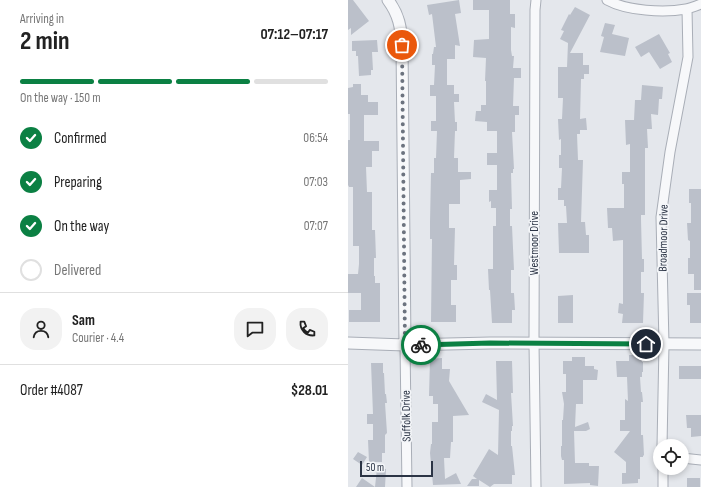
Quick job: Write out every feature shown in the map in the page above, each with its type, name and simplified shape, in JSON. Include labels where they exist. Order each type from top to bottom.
[{"type":"street","points":[[388,0],[394,9],[400,26],[402,45],[405,345]]},
{"type":"street","name":"Westmoor Drive","points":[[536,0],[534,10],[534,343],[536,487]]},
{"type":"street","points":[[607,0],[616,5],[649,11],[687,9],[701,4]]},
{"type":"street","name":"Broadmoor Drive","points":[[662,439],[664,344],[661,217],[670,152],[688,57],[687,9]]},
{"type":"street","points":[[348,343],[405,345],[534,343],[701,344]]},
{"type":"street","name":"Suffolk Drive","points":[[405,345],[407,487]]},
{"type":"street","points":[[689,459],[701,460]]},
{"type":"street","points":[[662,475],[663,487]]},
{"type":"building","points":[[348,0],[353,0],[369,21],[351,35],[351,28],[348,30]]},
{"type":"building","points":[[459,0],[461,13],[455,14],[460,46],[455,45],[455,59],[447,59],[447,85],[454,85],[454,94],[459,94],[459,102],[454,102],[457,131],[455,131],[454,158],[458,158],[458,172],[471,172],[471,179],[460,180],[460,204],[449,204],[449,228],[455,228],[454,265],[457,265],[457,280],[451,280],[451,305],[456,305],[456,322],[431,322],[431,173],[434,173],[437,131],[431,131],[431,121],[436,121],[436,96],[430,96],[430,85],[434,85],[435,65],[432,65],[432,54],[434,47],[436,47],[432,14],[429,15],[427,5]]},
{"type":"building","points":[[473,0],[510,0],[510,14],[515,14],[515,28],[511,27],[511,50],[512,56],[514,56],[513,68],[521,68],[521,78],[514,78],[513,106],[519,106],[519,115],[515,115],[515,132],[512,132],[514,169],[513,173],[511,173],[512,209],[510,209],[510,226],[512,226],[514,270],[511,270],[511,293],[514,293],[515,310],[512,310],[512,323],[492,323],[488,269],[493,269],[493,226],[496,226],[496,208],[491,208],[491,201],[489,202],[489,190],[497,190],[497,165],[487,165],[487,153],[497,153],[497,131],[487,131],[487,122],[475,121],[476,111],[481,111],[481,105],[486,105],[486,58],[473,57],[474,40],[489,39],[489,10],[473,10]]},
{"type":"building","points":[[575,7],[590,15],[570,53],[583,53],[583,65],[589,65],[589,74],[584,74],[584,79],[581,79],[580,119],[586,118],[587,130],[580,130],[580,134],[577,134],[578,160],[583,160],[581,222],[585,222],[586,235],[589,235],[589,253],[559,253],[558,223],[567,223],[566,206],[564,206],[564,200],[558,200],[558,188],[561,188],[562,168],[559,168],[561,139],[559,140],[558,119],[562,119],[563,98],[558,98],[558,67],[567,67],[568,43],[560,39],[564,31],[561,30],[569,14],[570,15]]},
{"type":"building","points":[[605,23],[615,25],[612,34],[629,38],[625,56],[600,52],[604,37],[601,36]]},
{"type":"building","points":[[659,34],[670,53],[668,54],[672,62],[660,69],[649,52],[641,57],[635,47]]},
{"type":"building","points":[[377,40],[378,52],[372,52],[373,70],[371,70],[371,75],[359,76],[358,56],[356,56],[356,51],[352,51],[352,41]]},
{"type":"building","points":[[353,84],[361,84],[361,95],[368,95],[368,102],[378,102],[378,115],[364,115],[364,141],[379,141],[379,151],[372,151],[372,167],[366,167],[367,192],[372,192],[372,230],[375,230],[376,258],[374,258],[374,276],[375,283],[380,283],[380,322],[349,322],[349,310],[361,310],[361,293],[348,293],[348,274],[358,274],[359,264],[359,246],[353,246],[353,187],[349,187],[348,185],[348,140],[350,140],[350,114],[348,114],[348,88],[353,87]]},
{"type":"building","points":[[642,85],[663,87],[662,99],[659,99],[658,115],[651,114],[652,129],[647,129],[648,148],[645,148],[645,215],[641,215],[642,259],[644,259],[644,272],[641,272],[641,293],[644,293],[643,323],[622,323],[623,314],[618,313],[619,303],[623,304],[623,240],[613,241],[612,228],[608,228],[607,208],[624,208],[624,184],[622,184],[622,172],[630,172],[630,144],[626,145],[625,120],[634,120],[635,100],[641,100]]},
{"type":"building","points":[[689,189],[701,189],[701,290],[694,290],[694,274],[688,274],[690,241],[688,240],[687,223],[691,223]]},
{"type":"building","points":[[687,293],[701,293],[701,323],[690,323],[690,305],[687,305]]},
{"type":"building","points":[[573,295],[573,323],[558,323],[558,296]]},
{"type":"building","points":[[629,355],[641,355],[643,362],[642,377],[640,377],[643,402],[641,402],[641,435],[643,435],[644,455],[643,457],[640,457],[640,479],[638,479],[638,483],[622,484],[622,473],[626,473],[626,462],[614,452],[630,431],[620,431],[620,420],[625,420],[625,399],[628,401],[627,377],[617,377],[616,361],[629,361]]},
{"type":"building","points":[[572,357],[585,357],[585,366],[594,366],[594,369],[598,370],[597,380],[583,380],[583,404],[576,404],[575,427],[588,422],[590,429],[586,431],[574,431],[575,463],[589,463],[589,466],[599,466],[598,486],[590,485],[590,483],[564,484],[564,460],[562,460],[561,456],[561,446],[564,404],[562,392],[566,392],[566,374],[563,374],[563,361],[572,361]]},
{"type":"building","points":[[442,358],[442,369],[450,369],[449,381],[469,415],[453,416],[453,442],[451,442],[450,458],[444,458],[445,479],[456,473],[461,484],[433,485],[430,453],[432,444],[432,422],[438,422],[438,404],[433,404],[433,396],[429,396],[430,359]]},
{"type":"building","points":[[496,361],[512,361],[513,393],[511,393],[513,426],[511,431],[511,446],[515,475],[512,475],[512,484],[494,484],[490,487],[479,480],[479,486],[467,486],[472,479],[477,479],[473,476],[489,449],[498,455],[499,410],[482,402],[486,394],[497,400]]},
{"type":"building","points":[[371,363],[383,363],[387,403],[385,403],[387,433],[385,435],[385,453],[382,453],[382,462],[369,462],[368,440],[373,440],[373,424],[367,424],[367,414],[373,414]]},
{"type":"building","points":[[679,366],[701,366],[701,379],[679,379]]},
{"type":"building","points":[[686,415],[701,415],[701,436],[691,437],[691,428],[687,428]]},
{"type":"building","points":[[358,452],[367,457],[362,465],[353,459]]},
{"type":"building","points":[[377,468],[386,469],[385,487],[375,487]]},
{"type":"building","points":[[362,478],[375,487],[356,487]]},
{"type":"building","points":[[687,478],[700,478],[700,487],[687,487]]},
{"type":"way so far","points":[[402,45],[405,345],[421,345]]},
{"type":"route","points":[[421,345],[490,343],[646,344]]}]
